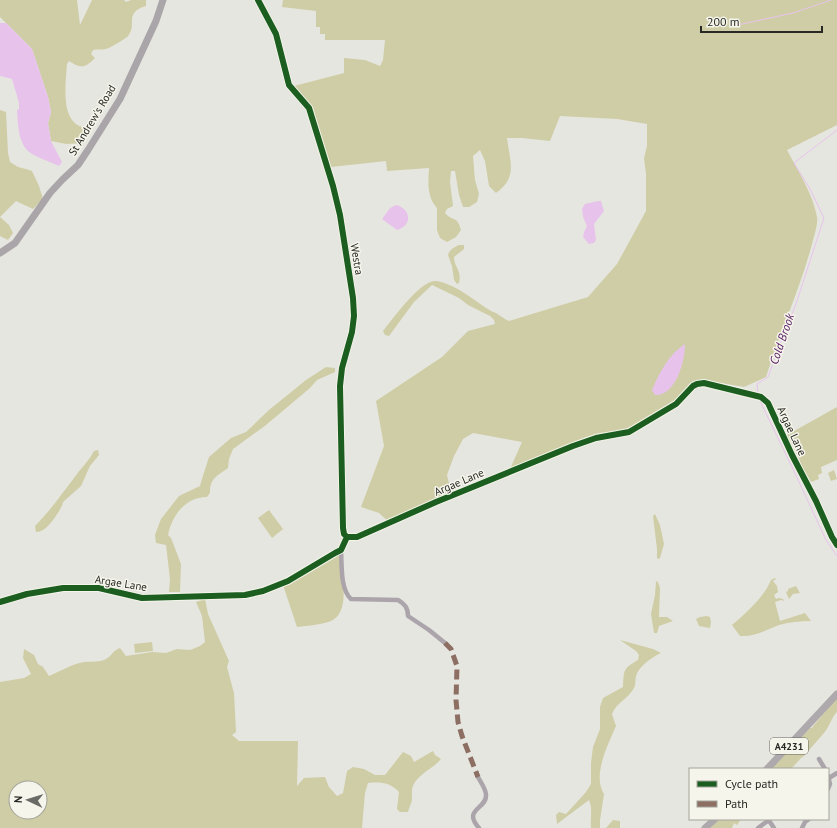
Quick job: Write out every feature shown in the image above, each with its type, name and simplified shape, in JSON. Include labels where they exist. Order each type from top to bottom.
[{"type":"main road","name":"A4231","points":[[810,723],[819,710],[837,690]]},
{"type":"main road","name":"A4231","points":[[768,768],[837,694]]},
{"type":"main road","points":[[705,828],[714,820]]},
{"type":"street","name":"St Andrew's Road","points":[[0,253],[15,243],[50,194],[78,165],[88,150],[120,99],[156,21],[163,0]]},
{"type":"street","name":"Westra","points":[[258,0],[276,34],[289,85],[309,108],[333,186],[340,215],[353,298],[354,316],[352,332],[342,368],[340,386],[343,528],[344,534],[347,537]]},
{"type":"street","name":"Argae Lane","points":[[347,537],[357,537],[436,502],[573,446],[596,438],[629,432],[676,404],[693,386],[704,383],[759,397],[768,403],[837,545]]},
{"type":"street","points":[[347,537],[341,550],[344,587],[347,596],[351,599],[398,600],[404,603],[407,608],[408,616],[445,643]]},
{"type":"street","name":"Argae Lane","points":[[0,602],[26,594],[63,588],[99,588],[142,598],[245,595],[263,591],[288,581],[341,550]]},
{"type":"street","points":[[810,723],[822,714],[837,698]]},
{"type":"street","points":[[819,759],[824,768]]},
{"type":"street","points":[[478,777],[486,791],[485,800],[474,812],[473,816],[473,820],[479,828]]},
{"type":"street","points":[[758,828],[768,820],[774,828]]},
{"type":"street","points":[[802,828],[808,820]]},
{"type":"shaded area","points":[[0,0],[77,0],[80,25],[92,0],[124,0],[126,2],[131,0],[146,0],[146,6],[139,9],[133,15],[131,32],[128,36],[108,48],[93,50],[91,54],[95,58],[86,65],[80,66],[69,61],[67,64],[65,87],[68,112],[71,119],[76,124],[91,130],[83,143],[66,144],[51,141],[48,123],[51,112],[48,97],[32,49],[0,17]]},
{"type":"shaded area","points":[[283,0],[837,0],[837,125],[787,150],[805,183],[812,200],[817,217],[817,223],[802,277],[766,377],[744,387],[704,380],[693,381],[674,402],[628,431],[599,433],[586,437],[510,469],[522,442],[473,433],[463,439],[454,456],[447,475],[451,492],[389,522],[379,513],[361,507],[384,446],[376,401],[442,357],[468,331],[495,324],[494,320],[490,316],[468,305],[459,298],[432,285],[414,302],[389,336],[385,335],[383,331],[415,293],[430,282],[436,281],[450,285],[509,321],[588,297],[617,264],[646,211],[646,174],[644,158],[647,146],[647,124],[617,119],[560,116],[550,141],[507,138],[511,162],[510,175],[503,187],[496,193],[489,186],[485,161],[480,150],[473,156],[475,180],[479,194],[477,202],[469,207],[463,207],[459,195],[455,171],[451,171],[450,182],[453,206],[447,209],[445,213],[458,222],[461,230],[456,237],[447,242],[440,238],[437,230],[437,208],[431,199],[429,190],[429,168],[387,171],[386,161],[331,167],[312,106],[294,86],[344,73],[344,58],[365,60],[380,66],[383,60],[385,40],[325,40],[325,34],[320,34],[320,27],[316,27],[316,11],[282,7]]},
{"type":"shaded area","points":[[0,23],[6,23],[32,49],[48,97],[51,112],[48,123],[51,141],[62,162],[59,166],[32,154],[27,150],[21,141],[17,116],[19,103],[12,79],[0,76]]},
{"type":"shaded area","points":[[0,110],[6,112],[8,153],[10,162],[18,167],[32,171],[43,199],[33,209],[16,201],[0,217]]},
{"type":"shaded area","points":[[601,201],[604,211],[594,224],[596,240],[594,243],[589,244],[583,237],[587,226],[583,217],[582,209],[585,204]]},
{"type":"shaded area","points":[[396,205],[404,209],[408,217],[406,224],[397,230],[382,219],[390,208]]},
{"type":"shaded area","points":[[0,217],[9,225],[13,233],[8,240],[0,236]]},
{"type":"shaded area","points":[[459,245],[464,245],[464,249],[454,257],[460,278],[459,283],[457,284],[454,280],[452,266],[448,255],[453,248]]},
{"type":"shaded area","points":[[685,344],[681,368],[674,384],[669,390],[662,394],[655,395],[652,390],[661,370],[674,353]]},
{"type":"shaded area","points":[[326,367],[335,368],[335,372],[317,380],[310,388],[266,425],[233,449],[229,459],[228,468],[215,478],[211,484],[210,493],[207,497],[192,500],[176,515],[168,535],[171,538],[181,564],[180,592],[169,592],[170,579],[166,545],[156,543],[155,535],[161,519],[179,496],[200,486],[209,457],[231,438],[246,432],[269,410],[306,380]]},
{"type":"shaded area","points":[[837,407],[837,460],[821,467],[822,473],[818,475],[819,479],[811,482],[787,435]]},
{"type":"shaded area","points":[[98,450],[99,455],[90,466],[81,486],[63,502],[52,522],[46,528],[36,532],[35,526],[46,515],[94,451]]},
{"type":"shaded area","points":[[834,470],[837,479],[831,481],[828,473]]},
{"type":"shaded area","points":[[269,510],[283,529],[272,538],[258,518]]},
{"type":"shaded area","points":[[655,514],[660,525],[664,544],[660,558],[658,559],[653,516]]},
{"type":"shaded area","points":[[336,554],[340,556],[344,590],[342,608],[339,615],[326,623],[297,627],[283,585]]},
{"type":"shaded area","points":[[776,579],[773,581],[777,586],[778,592],[774,595],[776,599],[783,599],[784,601],[781,600],[775,602],[780,621],[805,613],[811,621],[787,623],[755,634],[740,636],[732,625],[754,604],[764,593],[771,580]]},
{"type":"shaded area","points":[[656,581],[658,582],[660,588],[659,617],[667,617],[673,621],[659,626],[657,633],[654,633],[651,614]]},
{"type":"shaded area","points":[[796,586],[800,593],[793,594],[789,599],[786,592],[788,589],[785,590]]},
{"type":"shaded area","points":[[205,599],[208,614],[229,661],[227,667],[234,693],[236,732],[232,735],[239,741],[298,741],[297,786],[304,778],[325,777],[329,787],[337,796],[343,793],[347,771],[353,767],[364,769],[375,775],[385,775],[403,752],[411,756],[414,762],[433,751],[435,755],[441,759],[421,775],[415,782],[412,788],[412,800],[408,812],[400,812],[397,809],[399,792],[392,786],[385,783],[368,783],[365,793],[362,828],[0,828],[0,682],[24,678],[31,674],[23,658],[24,649],[34,655],[38,664],[43,667],[49,676],[80,663],[103,660],[108,658],[120,648],[126,656],[152,652],[166,653],[177,649],[190,650],[205,642],[202,616],[196,602]]},
{"type":"shaded area","points":[[707,616],[710,617],[710,628],[699,626],[696,619]]},
{"type":"shaded area","points":[[620,640],[653,649],[661,653],[643,665],[636,676],[634,688],[616,707],[612,714],[616,726],[602,760],[600,769],[601,786],[604,794],[600,828],[591,828],[591,810],[589,800],[557,824],[556,815],[559,812],[566,814],[586,792],[591,784],[593,747],[600,729],[600,707],[603,698],[623,687],[625,670],[629,665],[638,660],[639,655],[636,651]]},
{"type":"shaded area","points":[[152,642],[153,651],[135,653],[134,644]]},
{"type":"shaded area","points":[[837,698],[837,712],[826,730],[803,757],[792,768],[772,768],[810,728]]},
{"type":"shaded area","points":[[613,820],[620,821],[620,828],[606,828]]},
{"type":"shaded area","points":[[718,820],[740,820],[737,825],[734,823],[732,828],[710,828]]},
{"type":"waterway","points":[[733,26],[793,13],[831,0]]},
{"type":"waterway","name":"Cold Brook","points":[[758,394],[757,384],[768,377],[796,304],[824,218],[810,189],[794,163],[837,130]]},
{"type":"waterway","name":"Cold Brook","points":[[760,401],[826,540],[837,556]]},
{"type":"marked path","points":[[445,643],[451,649],[457,666],[456,700],[458,722],[478,777]]},
{"type":"cycle path","points":[[258,0],[276,34],[289,85],[309,108],[333,186],[340,215],[353,298],[354,316],[352,332],[342,368],[340,386],[343,528],[344,534],[347,537]]},
{"type":"cycle path","points":[[347,537],[357,537],[436,502],[573,446],[596,438],[629,432],[676,404],[693,386],[704,383],[761,397],[768,403],[837,545]]},
{"type":"cycle path","points":[[0,602],[27,594],[63,588],[99,588],[142,598],[245,595],[263,591],[288,581],[341,550],[347,537]]}]
